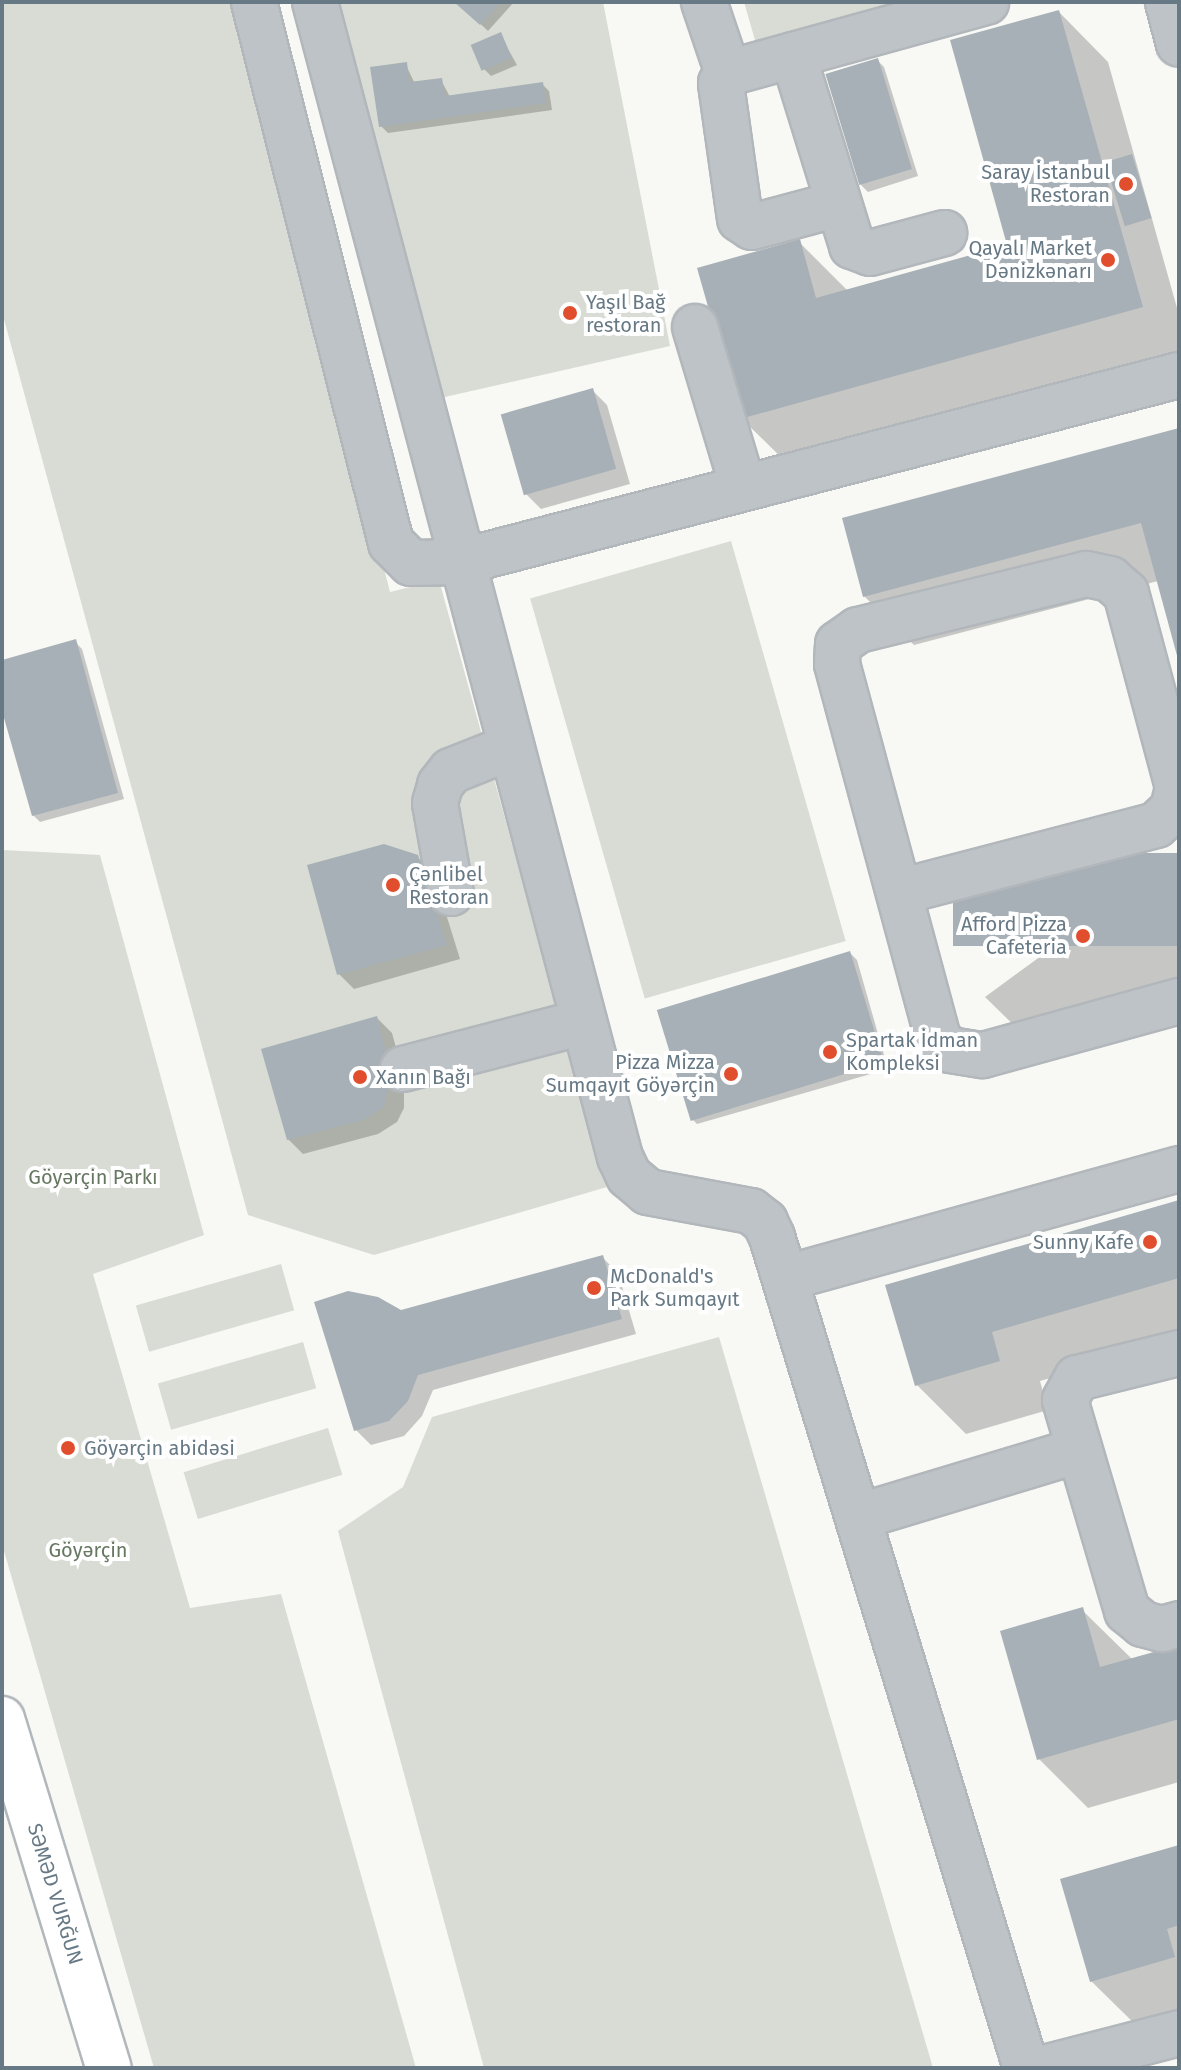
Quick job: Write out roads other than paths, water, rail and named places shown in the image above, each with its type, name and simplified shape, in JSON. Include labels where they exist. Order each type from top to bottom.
[{"type":"main road","name":"SƏMƏD VURĞUN","points":[[2,1719],[109,2068]]},
{"type":"lane","points":[[254,2],[391,543],[411,563],[460,562],[1179,375]]},
{"type":"lane","points":[[315,2],[460,562],[584,1022],[629,1176],[648,1192],[751,1211],[765,1222],[786,1278],[861,1516],[1026,2068]]},
{"type":"lane","points":[[704,2],[728,73]]},
{"type":"lane","points":[[838,204],[752,227],[740,219],[721,97],[721,83],[728,73],[984,2]]},
{"type":"lane","points":[[1168,2],[1179,44]]},
{"type":"lane","points":[[793,55],[852,246],[860,252],[944,233]]},
{"type":"lane","points":[[695,327],[743,487]]},
{"type":"lane","points":[[899,892],[1156,825],[1173,809],[1178,787],[1126,593],[1110,579],[1086,574],[858,630],[838,644],[837,664],[938,1039],[950,1050],[983,1055],[1179,1001]]},
{"type":"lane","points":[[451,893],[435,803],[440,785],[451,771],[511,747]]},
{"type":"lane","points":[[403,1069],[584,1022]]},
{"type":"lane","points":[[786,1278],[1179,1169]]},
{"type":"lane","points":[[1179,1353],[1077,1378],[1065,1400],[1127,1611],[1153,1626],[1179,1624]]},
{"type":"lane","points":[[861,1516],[1079,1450]]},
{"type":"lane","points":[[1044,2068],[1179,2033]]},
{"type":"place","name":"Saray İstanbul Restoran","points":[[1126,184]]},
{"type":"place","name":"Qayalı Market Dənizkənarı","points":[[1108,260]]},
{"type":"place","name":"Yaşıl Bağ restoran","points":[[570,313]]},
{"type":"place","name":"Çənlibel Restoran","points":[[393,885]]},
{"type":"place","name":"Afford Pizza Cafeteria","points":[[1083,936]]},
{"type":"place","name":"Spartak İdman Kompleksi","points":[[830,1052]]},
{"type":"place","name":"Pizza Mizza Sumqayıt Göyərçin","points":[[731,1074]]},
{"type":"place","name":"Xanın Bağı","points":[[360,1077]]},
{"type":"place","name":"Sunny Kafe","points":[[1150,1242]]},
{"type":"place","name":"McDonald's Park Sumqayıt","points":[[594,1288]]},
{"type":"place","name":"Göyərçin abidəsi","points":[[68,1448]]},
{"type":"park label","name":"Göyərçin Parkı","points":[[93,1177]]},
{"type":"park label","name":"Göyərçin","points":[[88,1550]]}]
